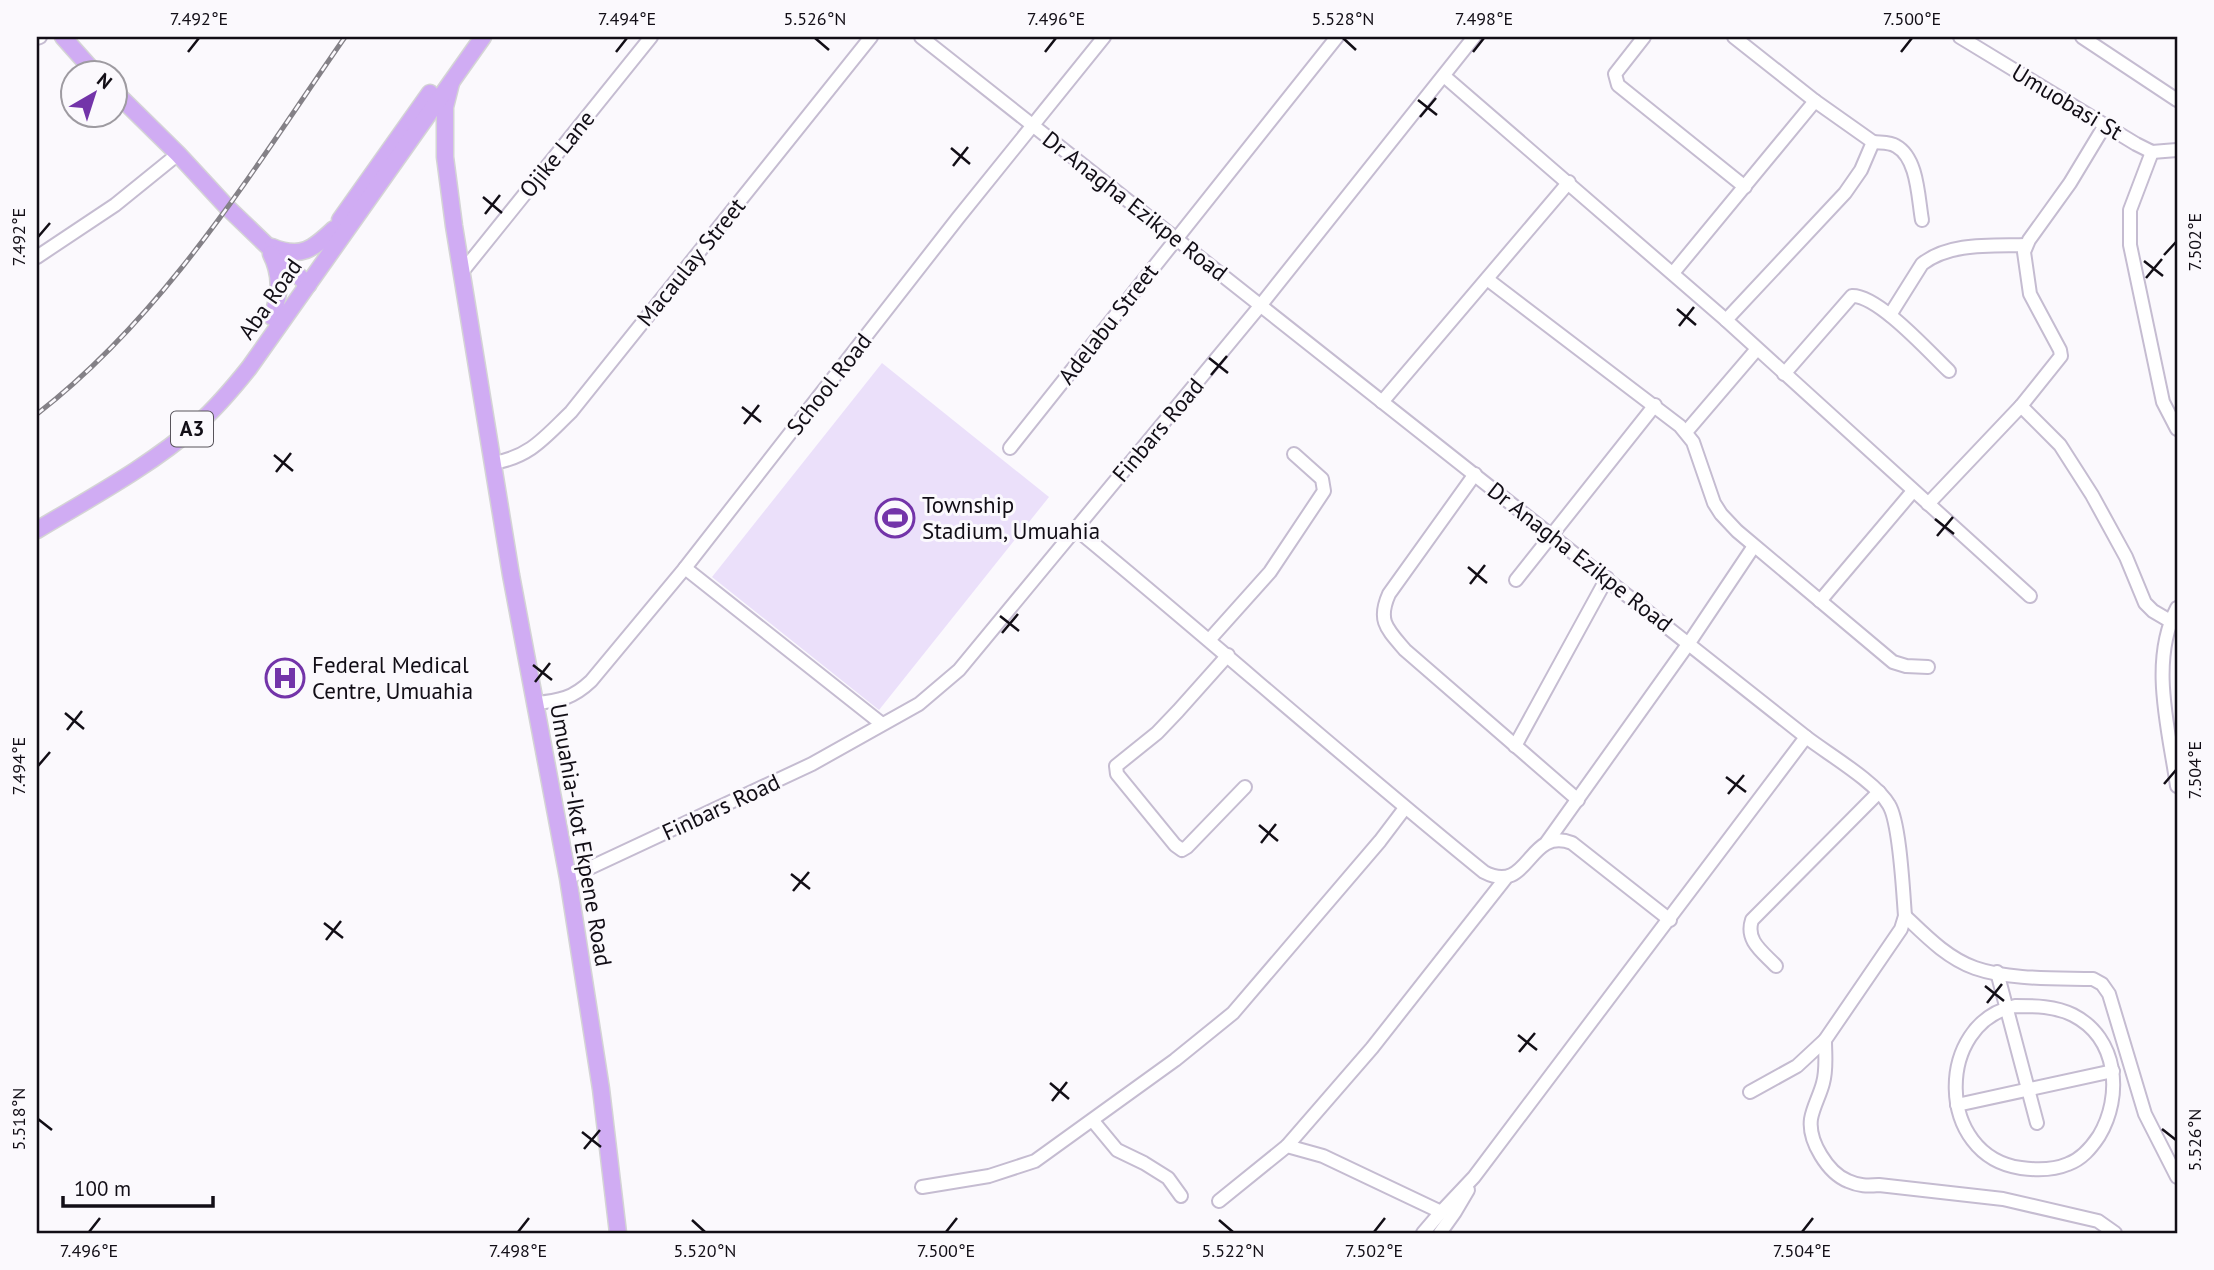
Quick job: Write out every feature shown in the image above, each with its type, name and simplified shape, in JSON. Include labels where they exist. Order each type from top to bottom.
[{"type":"main road","points":[[63,37],[84,60]]},
{"type":"main road","name":"Aba Road","points":[[39,523],[147,463],[198,424],[223,399],[249,368],[334,229],[423,112],[470,37]]},
{"type":"main road","name":"Aba Road","points":[[39,523],[141,454],[191,415],[215,391],[272,317],[304,281],[412,137],[423,112],[451,83],[483,37]]},
{"type":"main road","points":[[445,157],[445,107],[451,83]]},
{"type":"main road","points":[[130,107],[304,281]]},
{"type":"main road","points":[[423,112],[445,123]]},
{"type":"main road","points":[[423,112],[445,157]]},
{"type":"main road","points":[[412,137],[424,134],[436,141]]},
{"type":"main road","name":"Umuahia-Ikot Ekpene Road","points":[[445,157],[493,463],[568,878],[601,1089],[618,1233]]},
{"type":"main road","points":[[265,244],[286,252],[301,252],[315,246],[334,229]]},
{"type":"main road","points":[[265,244],[276,264],[280,280],[272,317]]},
{"type":"street","name":"Ojike Lane","points":[[462,272],[651,37]]},
{"type":"street","name":"Macaulay Street","points":[[493,463],[511,460],[532,450],[571,412],[871,37]]},
{"type":"street","name":"Dr Anagha Ezikpe Road","points":[[921,37],[1806,737],[1880,792]]},
{"type":"street","name":"School Road","points":[[535,703],[556,702],[578,694],[591,681],[685,568],[958,218],[1104,37]]},
{"type":"street","name":"Adelabu Street","points":[[1010,448],[1336,37]]},
{"type":"street","name":"Finbars Road","points":[[568,878],[812,764],[919,704],[959,670],[1260,306],[1474,37]]},
{"type":"street","points":[[1644,37],[1615,74],[1618,85],[1745,187]]},
{"type":"street","points":[[1734,37],[1815,101],[1873,142],[1894,144],[1905,153],[1912,168],[1922,220]]},
{"type":"street","name":"Umuobasi St","points":[[1960,37],[2152,152]]},
{"type":"street","points":[[2082,37],[2177,100]]},
{"type":"street","points":[[1444,76],[1726,320],[2030,596]]},
{"type":"street","points":[[1672,273],[1815,101]]},
{"type":"street","points":[[1928,504],[2021,406],[2061,356],[2030,294],[2024,252],[2105,125]]},
{"type":"street","points":[[1726,320],[1845,193],[1861,170],[1873,142]]},
{"type":"street","points":[[2177,150],[2152,152],[2130,210],[2130,245],[2163,402],[2177,429]]},
{"type":"street","points":[[37,257],[115,205],[178,154]]},
{"type":"street","points":[[1382,402],[1569,182]]},
{"type":"street","points":[[1890,315],[1922,264],[1930,258],[1967,247],[2026,245]]},
{"type":"street","points":[[1487,279],[1655,405],[1686,432],[1693,442],[1714,503],[1737,531],[1754,546],[1893,662],[1906,666],[1928,667]]},
{"type":"street","points":[[1784,374],[1852,296],[1859,295],[1890,315],[1949,371]]},
{"type":"street","points":[[1686,432],[1757,349]]},
{"type":"street","points":[[1516,580],[1655,405]]},
{"type":"street","points":[[2021,406],[2060,445],[2092,495],[2126,557],[2145,603],[2152,611],[2170,621]]},
{"type":"street","points":[[1210,639],[1270,572],[1324,491],[1322,479],[1294,454]]},
{"type":"street","points":[[1475,474],[1389,594],[1382,609],[1384,622],[1405,650],[1578,800]]},
{"type":"street","points":[[1820,601],[1913,491]]},
{"type":"street","points":[[1076,529],[1210,639],[1405,808],[1496,879],[1513,876],[1554,838],[1754,546]]},
{"type":"street","points":[[685,568],[882,724]]},
{"type":"street","points":[[1515,746],[1607,578]]},
{"type":"street","points":[[2177,608],[2170,621],[2161,673],[2177,786]]},
{"type":"street","points":[[1227,655],[1157,733],[1115,766],[1117,774],[1182,850],[1245,787]]},
{"type":"street","points":[[1423,1233],[1474,1177],[1806,737]]},
{"type":"street","points":[[1750,1092],[1797,1066],[1825,1040],[1901,929],[1905,916],[1895,823],[1890,806],[1880,792],[1752,920],[1749,929],[1751,940],[1776,966]]},
{"type":"street","points":[[922,1187],[989,1176],[1035,1161],[1093,1121],[1233,1013],[1405,808]]},
{"type":"street","points":[[1554,838],[1572,843],[1670,920]]},
{"type":"street","points":[[1219,1201],[1287,1146],[1372,1048],[1505,878]]},
{"type":"street","points":[[1905,916],[1938,947],[1974,968],[2025,977],[2093,979],[2102,984],[2109,994],[2145,1114],[2177,1177]]},
{"type":"street","points":[[1997,972],[2038,1123]]},
{"type":"street","points":[[2038,1006],[2072,1014],[2099,1038],[2113,1071],[2113,1100],[2102,1131],[2081,1158],[2056,1167],[2025,1169],[1993,1160],[1975,1146],[1969,1137],[1957,1105],[1957,1071],[1969,1040],[1984,1021],[1996,1011],[2007,1008],[2038,1006]]},
{"type":"street","points":[[1825,1040],[1823,1084],[1811,1120],[1813,1137],[1825,1161],[1844,1180],[1862,1186],[1879,1185],[2003,1199],[2098,1221],[2115,1233]]},
{"type":"street","points":[[1957,1105],[2113,1071]]},
{"type":"street","points":[[1093,1121],[1117,1150],[1168,1178],[1181,1196]]},
{"type":"street","points":[[1287,1146],[1323,1156],[1440,1212]]},
{"type":"street","points":[[1440,1233],[1474,1177]]},
{"type":"shaded area","name":"Township Stadium, Umuahia","points":[[882,363],[1049,497],[879,710],[712,577]]},
{"type":"railway","points":[[37,414],[84,374],[167,286],[241,189],[345,37]]},
{"type":"place","name":"Township Stadium, Umuahia","points":[[895,518]]},
{"type":"place","name":"Federal Medical Centre, Umuahia","points":[[285,678]]}]
